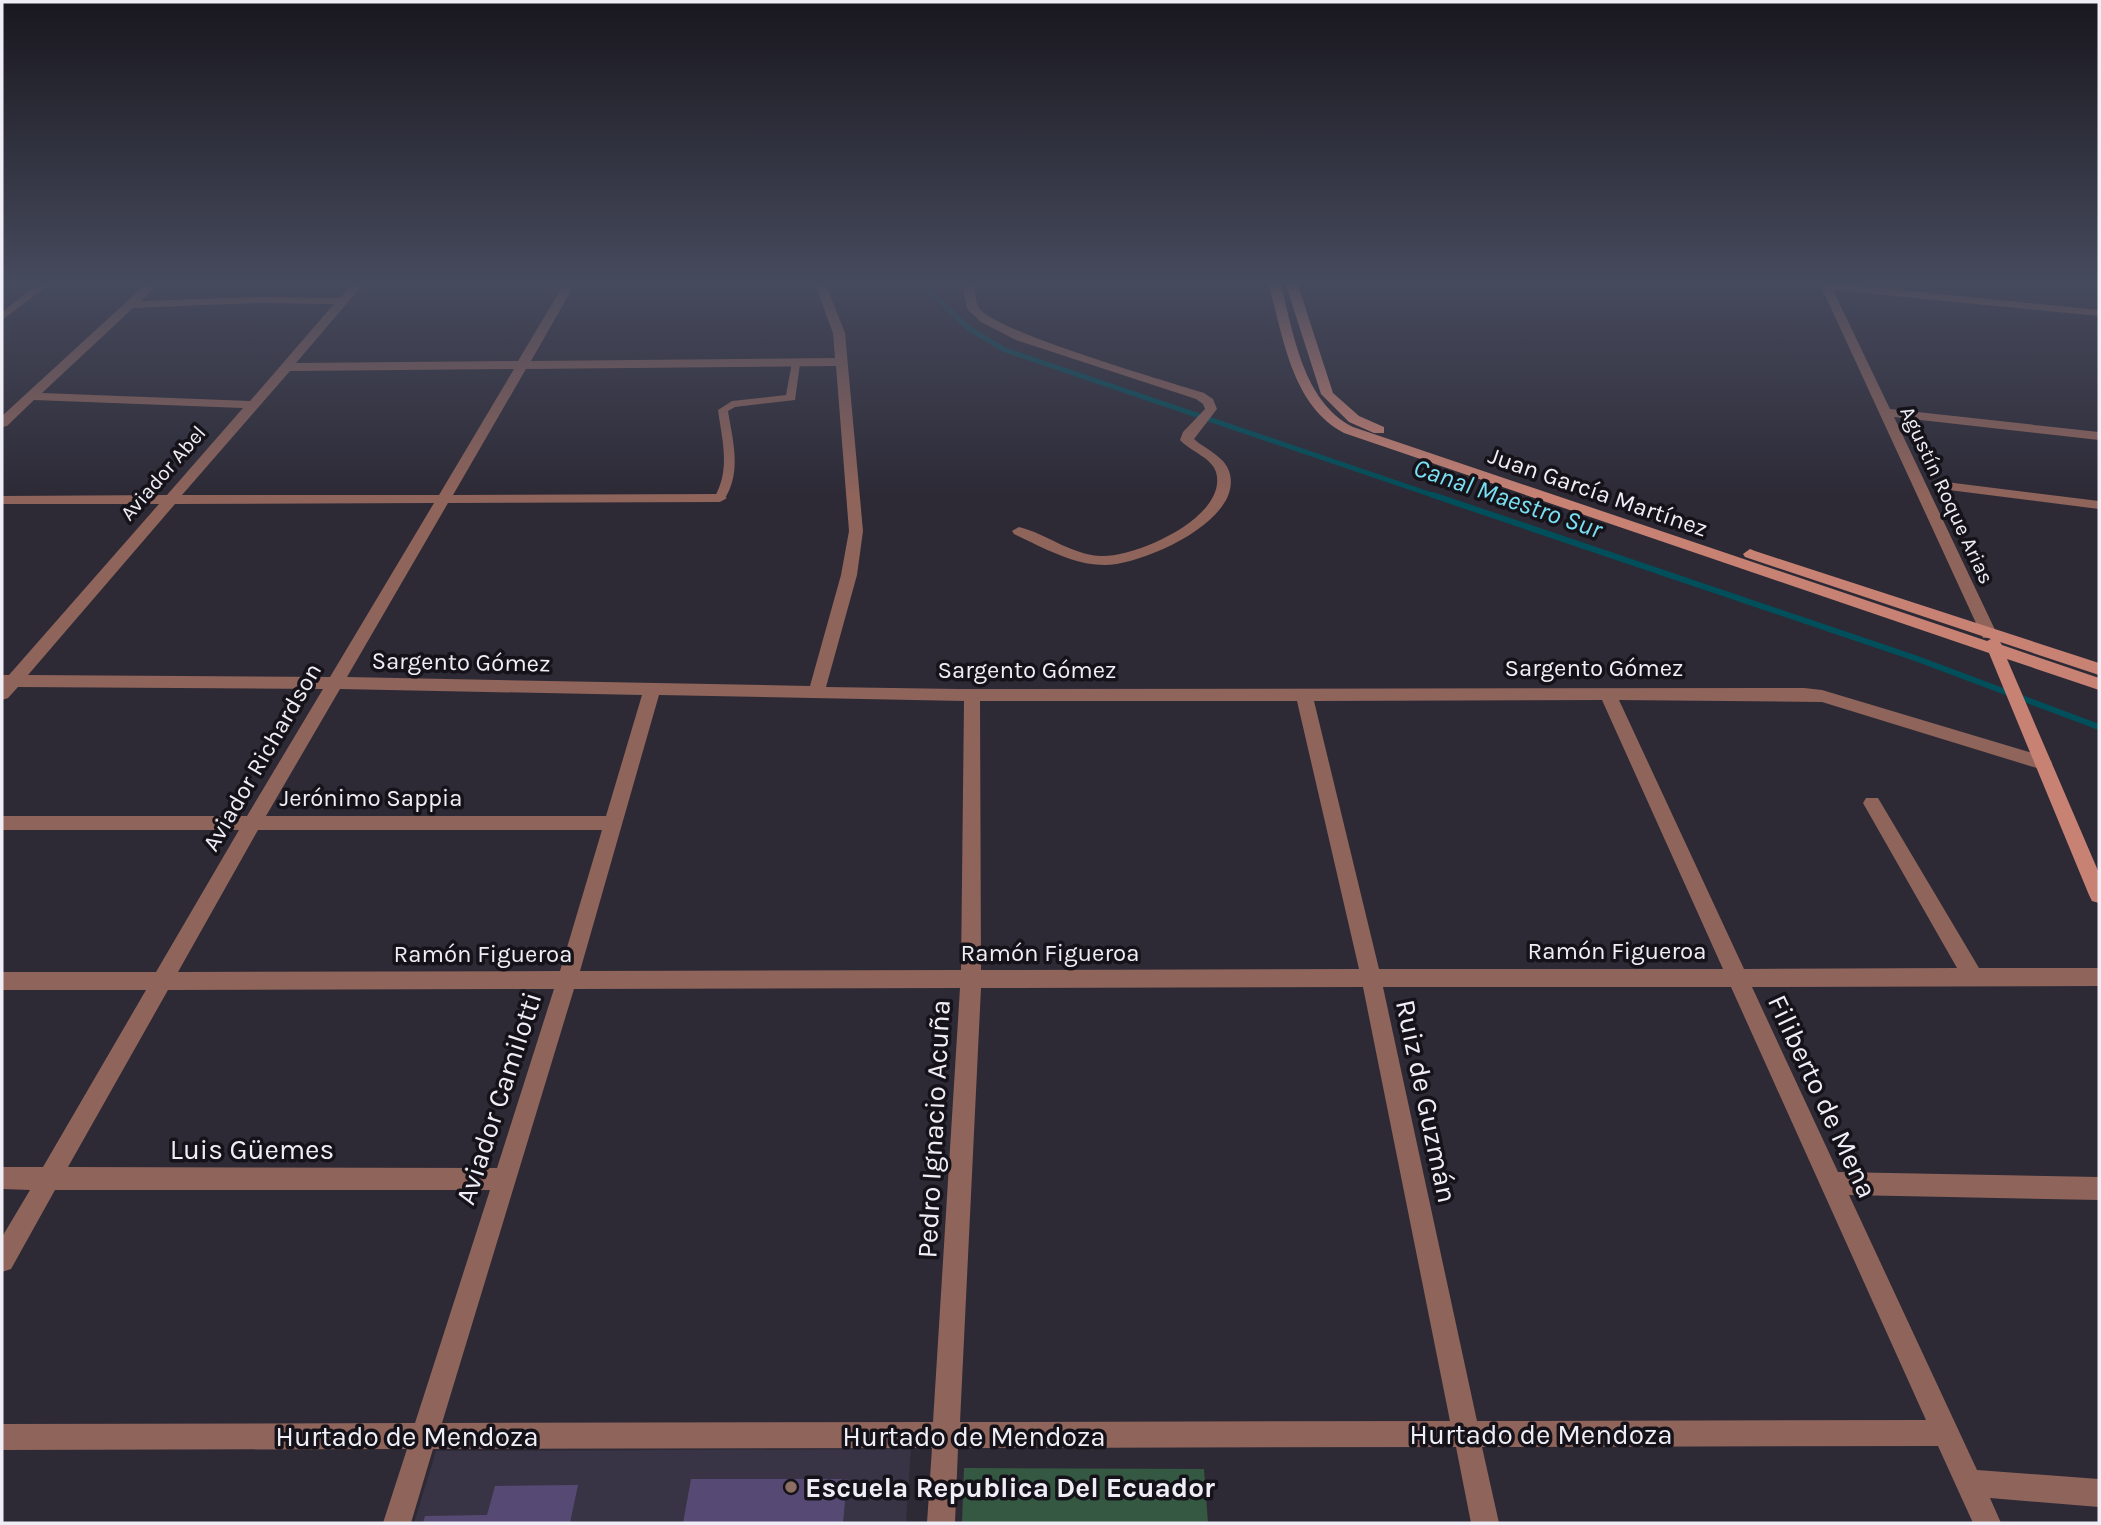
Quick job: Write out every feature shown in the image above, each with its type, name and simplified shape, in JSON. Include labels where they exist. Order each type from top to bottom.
[{"type":"main road","name":"Juan García Martínez","points":[[1296,353],[1306,387],[1321,410],[1340,425],[1384,444],[2099,684]]},
{"type":"main road","name":"Juan García Martínez","points":[[1312,353],[1322,385],[1333,401],[1354,419],[1396,437],[2099,669]]},
{"type":"main road","name":"Agustín Roque Arias","points":[[1989,634],[2099,895]]},
{"type":"street","points":[[2,423],[77,353]]},
{"type":"street","name":"Aviador Abel","points":[[5,685],[299,353]]},
{"type":"street","name":"Aviador Richardson","points":[[2,1260],[253,822],[529,353]]},
{"type":"street","points":[[816,692],[849,575],[856,531],[841,353]]},
{"type":"street","points":[[1018,531],[1077,556],[1096,560],[1123,559],[1145,553],[1183,533],[1223,496],[1225,483],[1218,462],[1187,440],[1188,435],[1205,419],[1209,402],[1200,396],[1069,353]]},
{"type":"street","name":"Agustín Roque Arias","points":[[1857,353],[1989,634]]},
{"type":"street","points":[[287,367],[842,362]]},
{"type":"street","points":[[29,396],[253,405]]},
{"type":"street","points":[[1885,412],[2099,436]]},
{"type":"street","points":[[1938,485],[2099,505]]},
{"type":"street","points":[[2,500],[720,498]]},
{"type":"street","name":"Sargento Gómez","points":[[5,685],[336,683],[972,695],[1607,692],[1804,694],[1822,696],[2043,763]]},
{"type":"street","name":"Aviador Camilotti","points":[[397,1523],[503,1179],[568,980],[652,691]]},
{"type":"street","name":"Filiberto de Mena","points":[[1607,692],[1735,977],[1987,1523]]},
{"type":"street","name":"Ruiz de Guzmán","points":[[1304,693],[1371,978],[1485,1523]]},
{"type":"street","name":"Pedro Ignacio Acuña","points":[[941,1523],[971,979],[972,695]]},
{"type":"street","points":[[1872,803],[1973,976]]},
{"type":"street","name":"Jerónimo Sappia","points":[[2,822],[613,822]]},
{"type":"street","name":"Ramón Figueroa","points":[[2,981],[2099,976]]},
{"type":"street","name":"Luis Güemes","points":[[2,1178],[503,1179]]},
{"type":"street","points":[[1831,1182],[2099,1188]]},
{"type":"street","name":"Hurtado de Mendoza","points":[[2,1437],[1946,1433]]},
{"type":"street","points":[[1969,1483],[2099,1493]]},
{"type":"lane","points":[[720,498],[725,491],[729,472],[723,410],[732,404],[791,398],[795,364]]},
{"type":"shaded area","points":[[911,1449],[906,1523],[414,1523],[436,1451]]},
{"type":"green space","points":[[964,1468],[1204,1469],[1208,1523],[962,1523]]},
{"type":"building","points":[[691,1479],[847,1479],[843,1523],[683,1523]]},
{"type":"building","points":[[578,1485],[570,1523],[423,1523],[425,1516],[487,1515],[495,1486]]},
{"type":"waterway","name":"Canal Maestro Sur","points":[[1014,353],[1438,497]]},
{"type":"waterway","name":"Canal Maestro Sur","points":[[1433,495],[1915,658],[2099,727]]},
{"type":"place","name":"Escuela Republica Del Ecuador","points":[[791,1487]]}]
